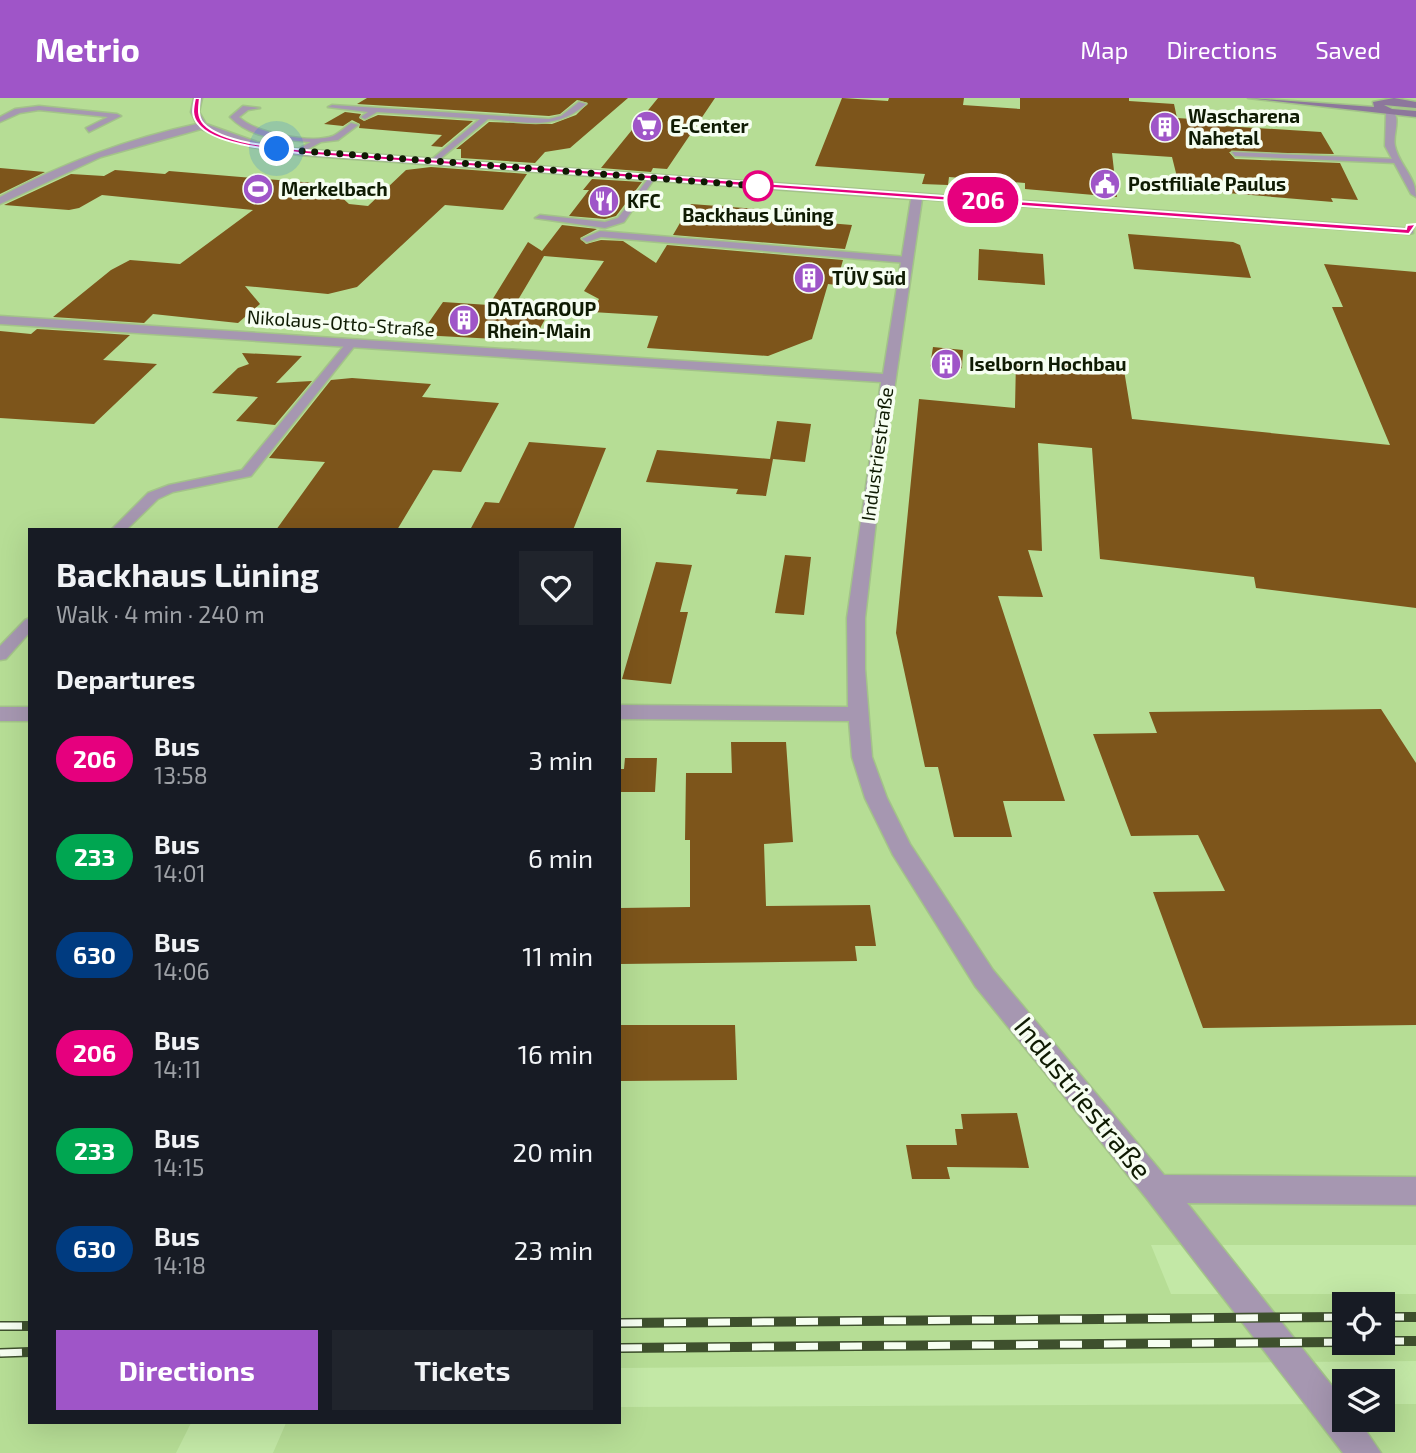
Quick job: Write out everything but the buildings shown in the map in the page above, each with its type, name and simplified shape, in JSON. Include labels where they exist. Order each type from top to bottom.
[{"type":"street","points":[[0,201],[76,161],[164,130],[181,116],[188,98]]},
{"type":"street","points":[[198,98],[195,111],[202,126]]},
{"type":"street","points":[[1252,98],[1416,105]]},
{"type":"street","points":[[1289,98],[1388,104],[1412,114],[1390,138]]},
{"type":"street","points":[[1388,104],[1390,138],[1395,161],[1416,194]]},
{"type":"street","points":[[131,141],[202,126],[246,143],[299,152],[1414,230]]},
{"type":"street","name":"Industriestraße","points":[[917,195],[888,378],[856,618],[857,714],[862,757],[876,798],[901,849],[984,978],[1157,1189],[1364,1453]]},
{"type":"street","name":"Nikolaus-Otto-Straße","points":[[0,320],[888,378]]},
{"type":"street","points":[[621,712],[857,714]]},
{"type":"street","points":[[0,714],[28,714]]},
{"type":"street","points":[[1157,1189],[1416,1191]]},
{"type":"lane","points":[[332,107],[549,121],[563,118],[582,104]]},
{"type":"lane","points":[[0,120],[18,111],[39,108],[117,116],[89,130]]},
{"type":"lane","points":[[256,108],[234,115],[235,119],[264,133],[319,140],[335,138],[354,125]]},
{"type":"lane","points":[[365,117],[376,110]]},
{"type":"lane","points":[[434,162],[484,118]]},
{"type":"lane","points":[[299,152],[319,140]]},
{"type":"lane","points":[[1236,154],[1263,152],[1395,161]]},
{"type":"lane","points":[[540,218],[605,225],[621,220],[651,178]]},
{"type":"lane","points":[[587,239],[600,234],[907,260]]},
{"type":"lane","points":[[120,528],[153,496],[169,489],[246,473],[352,343]]},
{"type":"lane","points":[[0,655],[28,625]]},
{"type":"shaded area","points":[[0,98],[1416,98],[1416,1245],[1151,1245],[1171,1294],[1332,1294],[1332,1355],[1395,1355],[1395,1294],[1416,1294],[1416,1361],[621,1368],[621,528],[28,528],[28,1424],[190,1424],[176,1453],[0,1453]]},
{"type":"shaded area","points":[[1332,1404],[1332,1432],[1395,1432],[1395,1404],[1416,1404],[1416,1453],[273,1453],[286,1424],[621,1424],[621,1407]]},
{"type":"railway","points":[[621,1323],[1332,1317]]},
{"type":"railway","points":[[1395,1317],[1416,1317]]},
{"type":"railway","points":[[0,1326],[28,1326]]},
{"type":"railway","points":[[1395,1341],[1416,1341]]},
{"type":"railway","points":[[621,1348],[1332,1342]]},
{"type":"railway","points":[[0,1353],[28,1352]]},
{"type":"bus line","name":"206","points":[[198,98],[195,111],[202,126],[221,135],[277,149],[543,171],[863,191],[1409,231],[1410,226],[1416,224]]},
{"type":"place","name":"E-Center","points":[[647,126]]},
{"type":"place","name":"Wascharena Nahetal","points":[[1165,127]]},
{"type":"place","name":"Postfiliale Paulus","points":[[1105,184]]},
{"type":"place","name":"Backhaus Lüning","points":[[758,186]]},
{"type":"place","name":"Merkelbach","points":[[258,189]]},
{"type":"place","name":"KFC","points":[[604,201]]},
{"type":"place","name":"TÜV Süd","points":[[809,278]]},
{"type":"place","name":"DATAGROUP Rhein-Main","points":[[464,320]]},
{"type":"place","name":"Iselborn Hochbau","points":[[946,364]]},
{"type":"route","points":[[277,149],[758,186]]}]
